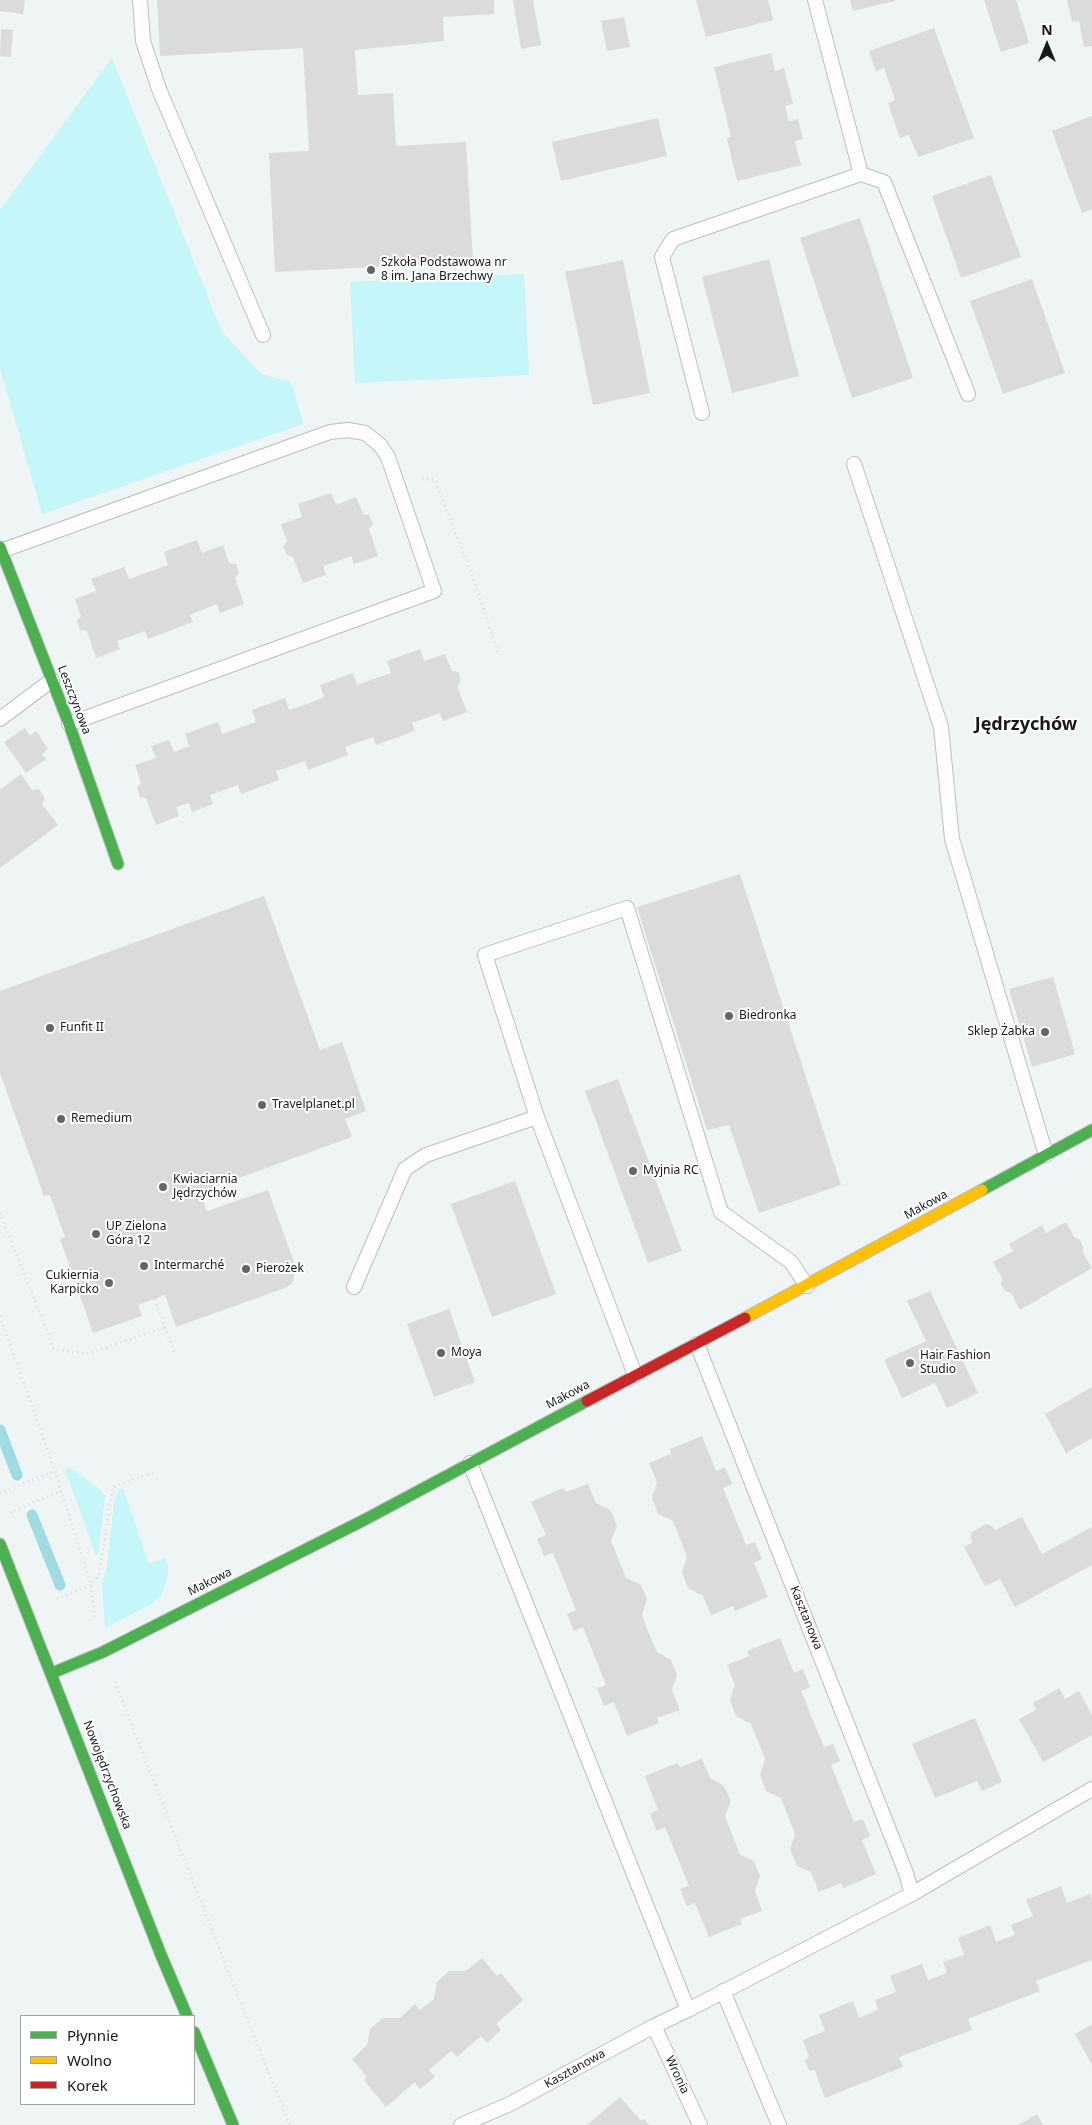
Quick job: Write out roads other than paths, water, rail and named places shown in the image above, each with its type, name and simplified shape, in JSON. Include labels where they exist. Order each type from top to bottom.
[{"type":"street","name":"Leszczynowa","points":[[1,549],[69,724],[118,864]]},
{"type":"street","name":"Makowa","points":[[52,1673],[103,1652],[366,1519],[806,1286],[1092,1130]]},
{"type":"street","name":"Nowojędrzychowska","points":[[0,1544],[161,1955],[187,2015]]},
{"type":"street","points":[[195,2034],[233,2125]]},
{"type":"lane","points":[[140,0],[143,41],[159,89],[263,335]]},
{"type":"lane","points":[[815,0],[861,174]]},
{"type":"lane","points":[[702,413],[662,257],[673,239],[861,174],[884,182],[968,394]]},
{"type":"lane","points":[[1,549],[330,432],[348,430],[365,433],[380,445],[388,457],[434,591],[69,724]]},
{"type":"lane","points":[[854,464],[941,727],[952,839],[1046,1154]]},
{"type":"lane","points":[[0,719],[52,680]]},
{"type":"lane","points":[[635,1375],[537,1117],[485,955],[627,908],[721,1212],[791,1262],[806,1286]]},
{"type":"lane","points":[[354,1287],[405,1169],[426,1154],[537,1117]]},
{"type":"lane","name":"Kasztanowa","points":[[697,1344],[906,1873],[912,1894]]},
{"type":"lane","points":[[470,1463],[688,2010]]},
{"type":"lane","name":"Kasztanowa","points":[[461,2125],[510,2104],[654,2026],[912,1894],[1092,1789]]},
{"type":"lane","points":[[723,1991],[778,2125]]},
{"type":"lane","name":"Wronia","points":[[654,2026],[700,2125]]},
{"type":"waterway","points":[[0,1430],[17,1475]]},
{"type":"waterway","points":[[32,1515],[60,1585]]},
{"type":"place","name":"Szkoła Podstawowa nr 8 im. Jana Brzechwy","points":[[371,270]]},
{"type":"place","name":"Biedronka","points":[[729,1016]]},
{"type":"place","name":"Funfit II","points":[[50,1028]]},
{"type":"place","name":"Sklep Żabka","points":[[1045,1032]]},
{"type":"place","name":"Travelplanet.pl","points":[[262,1105]]},
{"type":"place","name":"Remedium","points":[[61,1119]]},
{"type":"place","name":"Myjnia RC","points":[[633,1171]]},
{"type":"place","name":"Kwiaciarnia Jędrzychów","points":[[163,1187]]},
{"type":"place","name":"UP Zielona Góra 12","points":[[96,1234]]},
{"type":"place","name":"Intermarché","points":[[144,1266]]},
{"type":"place","name":"Pierożek","points":[[246,1269]]},
{"type":"place","name":"Cukiernia Karpicko","points":[[109,1283]]},
{"type":"place","name":"Moya","points":[[441,1353]]},
{"type":"place","name":"Hair Fashion Studio","points":[[910,1363]]},
{"type":"district","name":"Jędrzychów","points":[[1026,725]]}]
